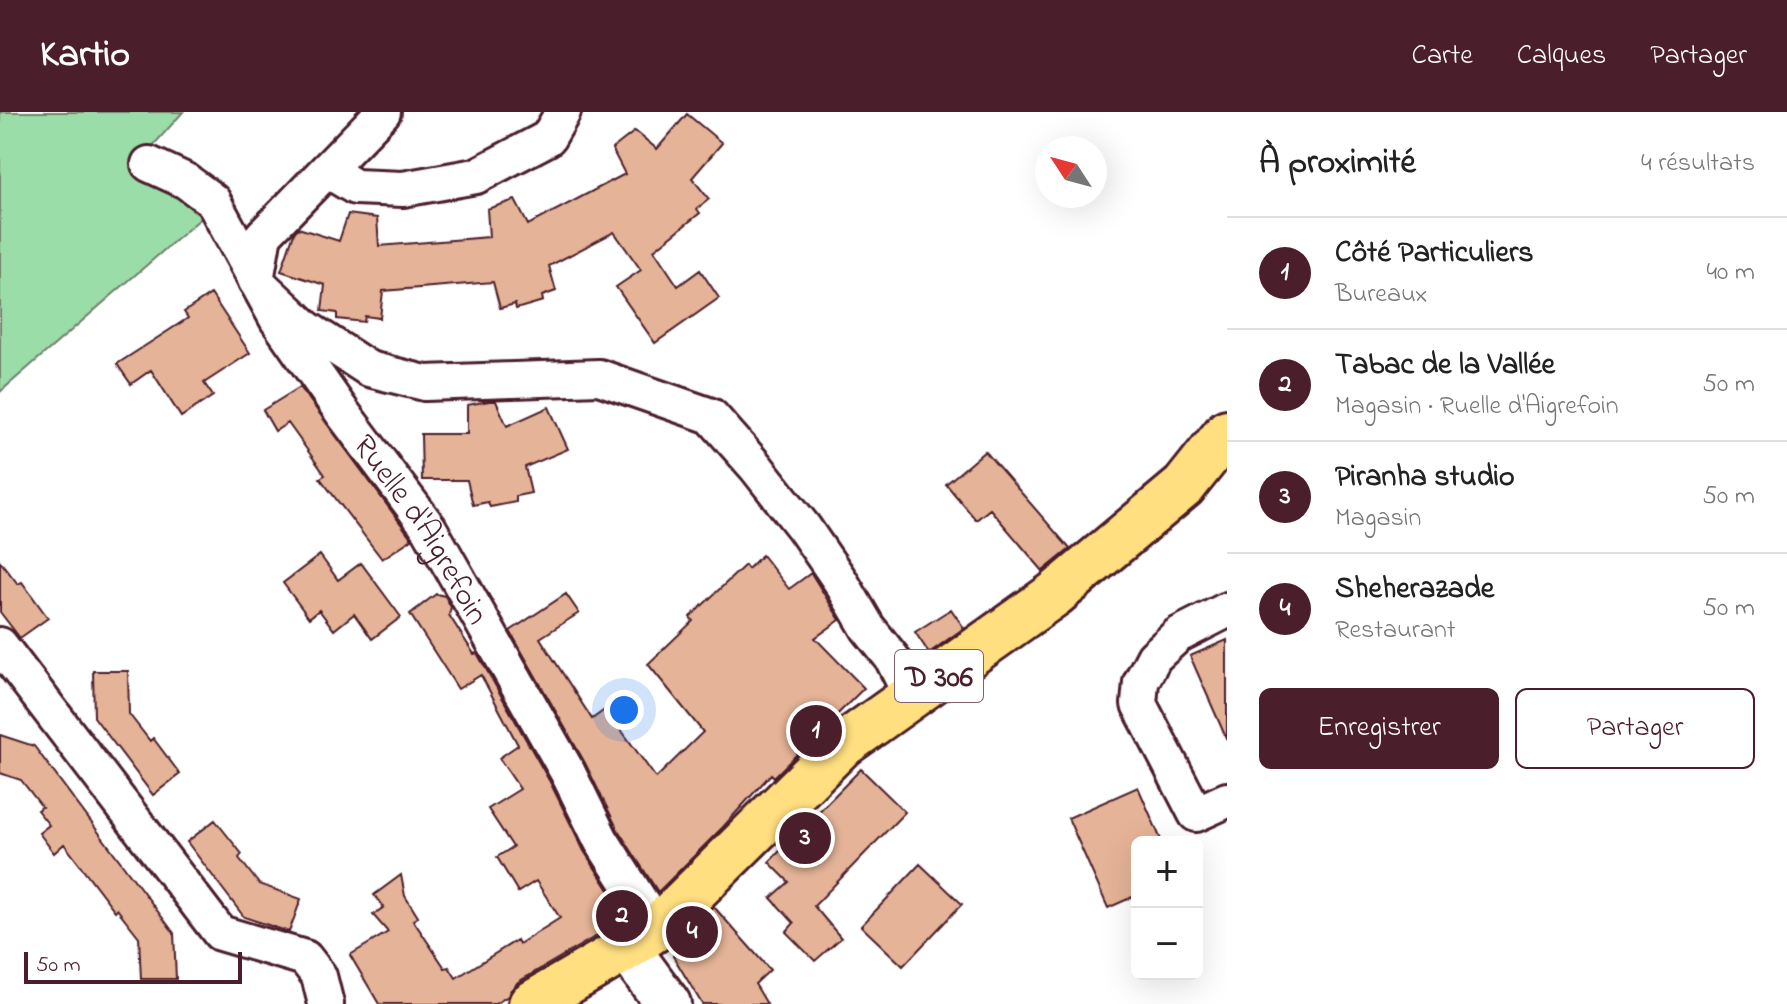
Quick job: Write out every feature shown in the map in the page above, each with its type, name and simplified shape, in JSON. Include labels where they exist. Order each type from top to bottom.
[{"type":"main road","name":"D 306","points":[[642,938],[840,747],[1055,594],[1184,486],[1227,432]]},
{"type":"main road","points":[[531,1004],[642,938]]},
{"type":"street","points":[[383,112],[327,170],[254,257],[306,328],[369,369],[425,383],[599,377],[711,416],[804,528],[868,628],[892,658],[911,696]]},
{"type":"street","points":[[327,170],[355,187],[403,189],[476,176],[548,138],[563,112]]},
{"type":"street","name":"Ruelle d'Aigrefoin","points":[[149,164],[186,181],[213,201],[254,257],[277,319],[333,401],[429,528],[568,773],[601,840],[642,938]]},
{"type":"street","points":[[1227,610],[1178,635],[1154,657],[1141,682],[1139,704],[1196,814],[1227,800]]},
{"type":"street","points":[[0,645],[220,933],[305,958],[319,976],[326,1004]]},
{"type":"street","points":[[642,938],[668,1004]]},
{"type":"green space","points":[[0,112],[183,112],[141,159],[208,212],[0,392]]},
{"type":"building","points":[[687,114],[722,143],[692,178],[709,199],[697,209],[700,213],[654,250],[678,286],[700,270],[719,298],[655,343],[616,287],[641,270],[614,232],[549,266],[556,291],[542,296],[543,301],[516,309],[515,304],[500,308],[493,282],[383,291],[380,318],[365,316],[364,322],[337,319],[337,313],[322,311],[325,285],[281,271],[298,228],[339,241],[348,214],[377,218],[379,246],[489,237],[487,209],[515,200],[528,225],[625,174],[612,149],[635,131],[657,149]]},
{"type":"building","points":[[211,294],[250,353],[204,383],[213,396],[181,417],[151,370],[131,384],[117,364],[188,318],[184,312]]},
{"type":"building","points":[[300,387],[412,539],[382,559],[320,478],[325,475],[288,423],[275,431],[263,410]]},
{"type":"building","points":[[496,401],[507,426],[549,407],[568,449],[525,467],[531,493],[516,496],[516,502],[490,507],[488,502],[473,505],[467,480],[422,480],[421,434],[467,434],[467,405]]},
{"type":"building","points":[[985,451],[1070,549],[1043,571],[990,509],[976,520],[946,484]]},
{"type":"building","points":[[320,555],[338,580],[361,563],[401,617],[372,639],[354,614],[334,630],[319,610],[309,618],[283,583]]},
{"type":"building","points":[[762,555],[789,589],[811,573],[840,620],[815,638],[864,688],[774,777],[771,774],[658,892],[618,830],[585,763],[510,631],[566,594],[579,613],[540,638],[592,719],[606,709],[656,778],[703,732],[648,664],[693,621],[690,617],[745,565],[748,569]]},
{"type":"building","points":[[0,561],[18,584],[22,582],[48,618],[20,638],[0,612]]},
{"type":"building","points":[[436,594],[445,596],[451,607],[449,615],[474,654],[477,653],[550,782],[584,851],[627,918],[518,982],[508,996],[495,1004],[379,1004],[350,955],[388,932],[373,915],[384,907],[374,895],[401,875],[405,896],[418,917],[413,920],[445,968],[449,967],[456,978],[517,940],[519,944],[560,918],[536,881],[518,892],[497,857],[513,847],[488,809],[520,789],[499,758],[518,745],[481,675],[458,689],[410,614]]},
{"type":"building","points":[[951,609],[964,628],[929,653],[915,632]]},
{"type":"building","points":[[1227,640],[1227,740],[1190,656]]},
{"type":"building","points":[[93,671],[128,671],[129,714],[150,741],[153,738],[180,774],[153,795],[94,717]]},
{"type":"building","points":[[0,735],[34,746],[174,933],[176,979],[141,979],[139,937],[64,844],[54,853],[39,833],[49,825],[37,810],[42,807],[21,780],[0,773]]},
{"type":"building","points":[[861,769],[905,812],[814,906],[841,938],[815,961],[786,932],[794,923],[771,898],[789,882],[769,862]]},
{"type":"building","points":[[1138,787],[1159,836],[1131,836],[1131,898],[1108,908],[1068,818]]},
{"type":"building","points":[[215,820],[242,854],[239,858],[259,884],[301,899],[289,932],[244,917],[187,842]]},
{"type":"building","points":[[920,864],[962,904],[903,966],[861,926]]},
{"type":"building","points":[[714,907],[770,970],[755,984],[767,1004],[702,1004],[673,956],[677,943]]},
{"type":"place","name":"Côté Particuliers","points":[[816,731]]},
{"type":"place","name":"Piranha studio","points":[[805,838]]},
{"type":"place","name":"Tabac de la Vallée","points":[[622,916]]},
{"type":"place","name":"Sheherazade","points":[[692,932]]}]
